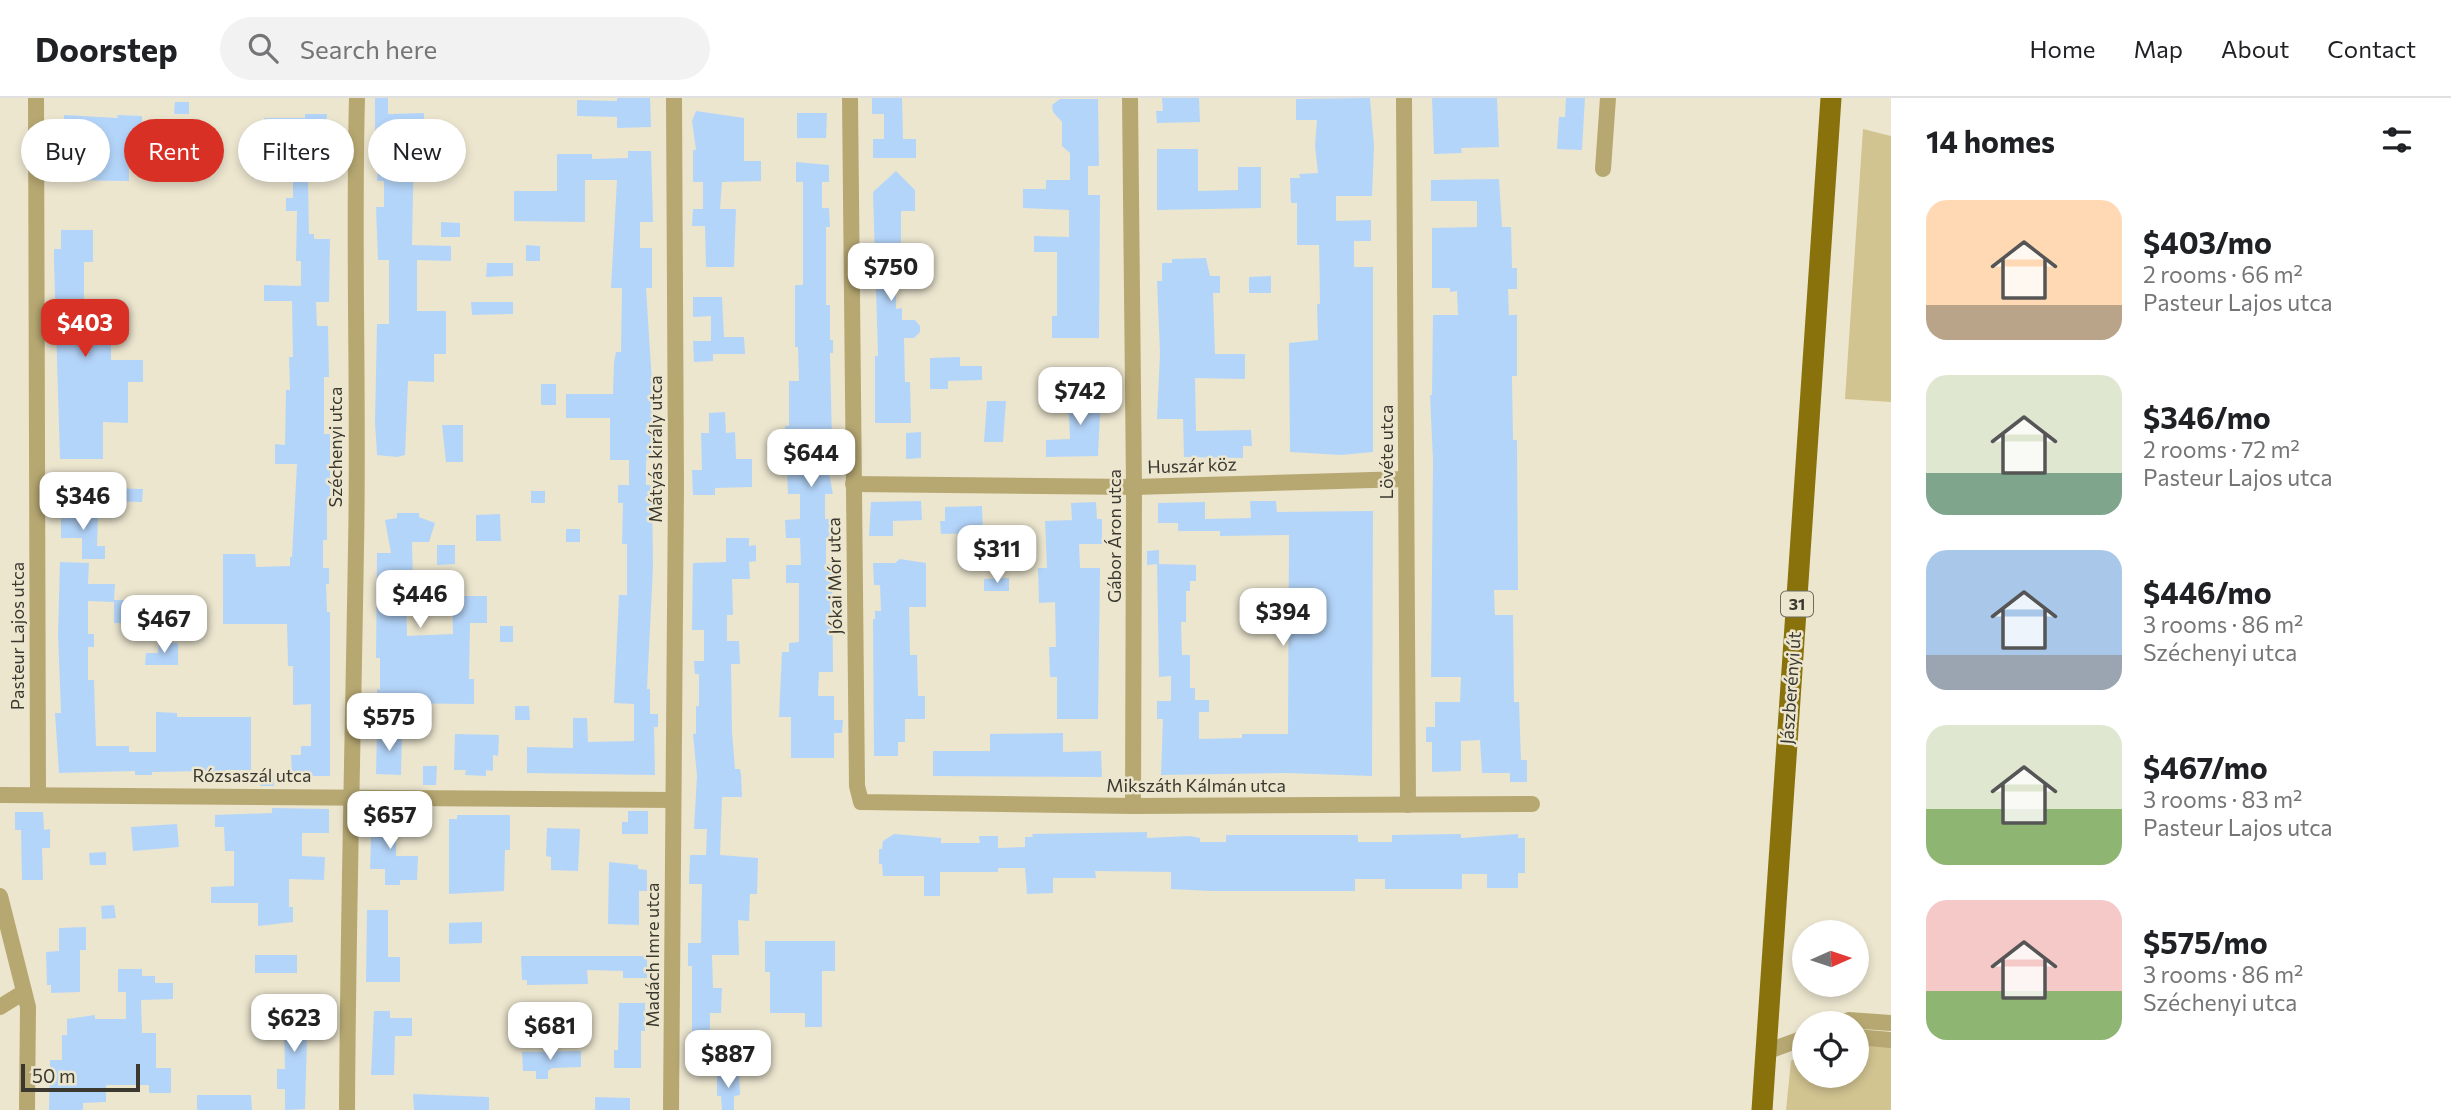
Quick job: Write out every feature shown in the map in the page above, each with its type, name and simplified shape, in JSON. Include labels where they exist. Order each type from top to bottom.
[{"type":"main road","name":"Jászberényi út","points":[[1762,1110],[1831,98]]},
{"type":"street","name":"Pasteur Lajos utca","points":[[36,98],[38,795]]},
{"type":"street","name":"Széchenyi utca","points":[[347,1110],[349,796],[356,547],[354,206],[357,98]]},
{"type":"street","name":"Mátyás király utca","points":[[673,800],[676,486],[674,98]]},
{"type":"street","name":"Jókai Mór utca","points":[[850,98],[857,786],[860,802]]},
{"type":"street","name":"Gábor Áron utca","points":[[1130,98],[1134,487],[1133,806]]},
{"type":"street","name":"Lövéte utca","points":[[1404,98],[1408,805]]},
{"type":"street","points":[[1603,169],[1608,98]]},
{"type":"street","name":"Huszár köz","points":[[853,484],[1134,487],[1406,479]]},
{"type":"street","name":"Rózsaszál utca","points":[[0,795],[673,800]]},
{"type":"street","name":"Madách Imre utca","points":[[671,1110],[673,800]]},
{"type":"street","name":"Mikszáth Kálmán utca","points":[[860,802],[1133,806],[1532,804]]},
{"type":"street","points":[[0,896],[28,1007],[27,1110]]},
{"type":"street","points":[[0,1007],[24,992]]},
{"type":"street","points":[[1869,1021],[1891,1023]]},
{"type":"street","points":[[1869,1038],[1891,1040]]},
{"type":"street","points":[[1766,1052],[1792,1042]]},
{"type":"street","points":[[1766,1052],[1792,1047]]},
{"type":"shaded area","points":[[1863,129],[1891,136],[1891,402],[1845,399]]},
{"type":"shaded area","points":[[1869,1031],[1891,1033],[1891,1110],[1786,1110],[1791,1061],[1792,1088],[1869,1088]]},
{"type":"building","points":[[375,98],[388,98],[388,114],[424,113],[424,119],[375,119]]},
{"type":"building","points":[[617,98],[650,98],[651,127],[617,128],[617,117],[577,116],[577,100],[617,101]]},
{"type":"building","points":[[872,98],[902,98],[903,139],[916,139],[916,158],[873,158],[873,139],[884,139],[884,114],[872,114]]},
{"type":"building","points":[[1162,98],[1199,98],[1200,122],[1157,123],[1156,111],[1163,111]]},
{"type":"building","points":[[1370,98],[1374,146],[1372,196],[1336,196],[1336,221],[1371,220],[1371,241],[1354,241],[1354,267],[1373,267],[1373,452],[1341,455],[1290,452],[1289,343],[1318,340],[1317,304],[1320,304],[1319,245],[1297,245],[1297,203],[1291,203],[1290,178],[1300,178],[1299,174],[1318,173],[1315,146],[1317,120],[1296,120],[1296,99]]},
{"type":"building","points":[[1432,98],[1497,98],[1499,147],[1461,148],[1462,153],[1434,154]]},
{"type":"building","points":[[1566,98],[1585,98],[1582,150],[1557,149],[1559,117],[1565,117]]},
{"type":"building","points":[[1060,99],[1098,99],[1099,166],[1088,166],[1088,195],[1100,195],[1099,338],[1052,338],[1052,316],[1057,316],[1057,252],[1034,252],[1034,236],[1069,237],[1069,210],[1023,208],[1023,189],[1046,189],[1046,180],[1070,180],[1070,153],[1062,146],[1062,122],[1053,112],[1052,105]]},
{"type":"building","points":[[175,102],[189,102],[189,114],[174,114]]},
{"type":"building","points":[[696,111],[744,118],[744,161],[761,161],[761,181],[722,182],[720,209],[736,209],[734,267],[706,267],[705,226],[692,226],[693,209],[703,209],[703,182],[693,182],[693,150],[696,150],[692,121]]},
{"type":"building","points":[[797,113],[827,113],[826,138],[797,138]]},
{"type":"building","points":[[305,114],[327,114],[327,119],[264,119],[264,118],[305,118]]},
{"type":"building","points":[[64,115],[118,118],[117,115],[142,116],[142,119],[124,119],[124,181],[110,181],[110,119],[64,119]]},
{"type":"building","points":[[1157,149],[1198,149],[1198,191],[1238,190],[1238,167],[1261,167],[1261,208],[1157,210]]},
{"type":"building","points":[[628,151],[651,151],[653,222],[640,222],[640,248],[652,248],[652,288],[646,288],[653,399],[652,460],[646,460],[646,485],[652,485],[653,567],[647,689],[650,689],[650,714],[658,714],[658,727],[654,727],[655,775],[527,773],[527,747],[573,748],[573,718],[587,718],[588,742],[634,741],[634,704],[614,703],[619,595],[627,595],[627,544],[622,544],[623,503],[618,503],[618,485],[629,485],[629,460],[610,460],[610,418],[566,418],[566,394],[613,394],[614,362],[616,352],[621,352],[622,288],[611,288],[617,180],[585,180],[585,222],[514,221],[514,191],[557,191],[557,154],[592,154],[592,159],[628,158]]},
{"type":"building","points":[[796,162],[829,165],[829,182],[822,182],[822,208],[829,208],[830,227],[826,227],[826,305],[830,305],[830,340],[833,340],[833,353],[830,353],[832,441],[829,441],[828,468],[833,494],[825,494],[825,519],[831,519],[831,538],[826,538],[826,564],[832,564],[833,672],[819,672],[818,696],[834,696],[834,720],[843,720],[842,733],[834,733],[834,758],[791,758],[791,717],[779,717],[782,652],[789,652],[789,643],[799,642],[799,583],[786,583],[786,565],[801,565],[800,538],[786,538],[785,520],[800,519],[800,494],[788,494],[785,426],[789,426],[789,381],[799,381],[798,347],[795,347],[795,285],[803,285],[803,182],[796,182]]},
{"type":"building","points":[[896,171],[915,190],[915,211],[901,211],[901,253],[895,253],[896,309],[902,308],[902,320],[915,320],[920,326],[920,332],[914,338],[904,338],[905,382],[910,382],[911,423],[875,423],[875,356],[878,356],[873,192]]},
{"type":"building","points":[[1499,179],[1502,227],[1511,227],[1512,268],[1517,268],[1517,289],[1508,289],[1509,315],[1517,315],[1517,376],[1512,376],[1513,440],[1517,440],[1518,590],[1494,590],[1495,615],[1513,615],[1514,702],[1519,702],[1521,760],[1527,760],[1527,782],[1510,782],[1510,773],[1482,773],[1480,740],[1461,741],[1461,771],[1432,772],[1432,742],[1426,742],[1426,727],[1435,727],[1435,702],[1460,702],[1461,677],[1431,677],[1433,461],[1430,395],[1433,315],[1458,315],[1457,291],[1450,292],[1450,288],[1432,288],[1432,228],[1477,227],[1477,201],[1431,201],[1431,180]]},
{"type":"building","points":[[293,182],[308,182],[309,234],[314,234],[314,239],[330,239],[329,302],[316,302],[317,326],[328,326],[329,377],[324,377],[324,434],[330,434],[330,504],[327,504],[327,540],[323,540],[323,568],[329,568],[329,584],[326,584],[327,612],[330,612],[330,776],[292,776],[291,755],[301,755],[301,746],[311,746],[311,704],[293,705],[293,666],[288,666],[287,624],[223,624],[223,554],[255,554],[256,567],[290,566],[292,557],[297,464],[275,464],[275,444],[285,445],[286,390],[290,390],[289,357],[293,357],[292,301],[264,301],[264,285],[301,286],[301,261],[296,261],[297,211],[286,211],[286,198],[293,198]]},
{"type":"building","points":[[384,182],[413,182],[412,245],[451,246],[451,261],[417,260],[417,311],[446,311],[446,354],[434,354],[434,382],[408,381],[405,455],[397,457],[377,455],[375,422],[377,324],[389,324],[389,260],[378,260],[376,207],[384,207]]},
{"type":"building","points":[[441,222],[460,223],[460,237],[441,237]]},
{"type":"building","points":[[61,230],[93,230],[93,262],[84,262],[84,325],[111,325],[111,360],[143,360],[143,382],[128,382],[128,423],[103,422],[103,459],[60,459],[54,249],[61,249]]},
{"type":"building","points":[[526,245],[540,246],[540,261],[526,261]]},
{"type":"building","points":[[1206,258],[1210,276],[1220,276],[1220,293],[1213,293],[1215,354],[1245,354],[1245,379],[1195,378],[1196,431],[1251,430],[1252,446],[1243,446],[1243,458],[1184,457],[1183,419],[1157,419],[1160,353],[1157,281],[1162,281],[1162,263],[1172,263],[1172,259]]},
{"type":"building","points":[[487,263],[513,263],[513,276],[486,277]]},
{"type":"building","points":[[1271,276],[1271,293],[1249,293],[1249,277]]},
{"type":"building","points":[[693,297],[722,297],[724,337],[744,337],[745,354],[713,354],[713,361],[694,362],[693,341],[711,341],[711,316],[693,317]]},
{"type":"building","points":[[471,302],[513,302],[513,314],[472,315]]},
{"type":"building","points":[[960,357],[960,366],[982,366],[982,380],[948,381],[948,389],[930,389],[930,358]]},
{"type":"building","points":[[541,384],[556,384],[556,405],[541,405]]},
{"type":"building","points":[[1070,391],[1101,391],[1098,456],[1046,457],[1046,440],[1070,439],[1067,414]]},
{"type":"building","points":[[987,401],[1006,401],[1003,442],[984,442]]},
{"type":"building","points":[[725,412],[726,433],[735,432],[736,459],[752,459],[752,487],[715,488],[715,495],[693,495],[692,470],[702,470],[701,433],[709,433],[709,413]]},
{"type":"building","points":[[442,425],[463,425],[463,462],[446,462]]},
{"type":"building","points":[[921,432],[921,458],[906,459],[906,433]]},
{"type":"building","points":[[107,488],[143,489],[142,502],[107,501]]},
{"type":"building","points":[[531,491],[545,491],[545,503],[531,503]]},
{"type":"building","points":[[921,501],[922,520],[893,521],[893,536],[869,536],[871,502]]},
{"type":"building","points":[[1250,501],[1276,501],[1277,512],[1373,511],[1372,776],[1286,773],[1161,775],[1163,719],[1157,719],[1157,701],[1171,701],[1171,676],[1159,677],[1157,564],[1147,565],[1147,551],[1159,550],[1159,564],[1196,565],[1196,581],[1190,581],[1190,591],[1186,591],[1186,622],[1181,622],[1182,655],[1190,655],[1190,688],[1195,688],[1195,700],[1209,700],[1209,712],[1199,712],[1199,739],[1242,738],[1242,734],[1288,734],[1289,535],[1220,536],[1220,531],[1178,531],[1178,523],[1158,523],[1158,503],[1205,502],[1205,519],[1251,518]]},
{"type":"building","points":[[1096,502],[1097,519],[1102,519],[1102,544],[1079,544],[1080,568],[1100,568],[1098,719],[1057,719],[1057,677],[1050,677],[1049,647],[1056,647],[1055,602],[1039,603],[1038,568],[1047,568],[1045,521],[1072,520],[1071,503]]},
{"type":"building","points":[[982,506],[983,533],[941,534],[940,521],[945,521],[945,507]]},
{"type":"building","points":[[61,511],[98,512],[97,546],[105,546],[105,559],[82,559],[82,538],[61,538]]},
{"type":"building","points":[[397,513],[419,513],[419,517],[435,523],[429,542],[412,542],[413,583],[406,583],[407,636],[453,634],[452,596],[487,596],[487,623],[470,623],[469,679],[474,679],[474,704],[377,703],[377,689],[380,690],[380,658],[376,658],[377,553],[391,553],[385,520],[397,518]]},
{"type":"building","points":[[500,514],[501,541],[476,541],[476,515]]},
{"type":"building","points":[[566,529],[580,529],[580,542],[566,542]]},
{"type":"building","points":[[726,538],[749,538],[749,546],[756,545],[756,561],[749,562],[750,579],[732,579],[733,615],[727,615],[727,641],[739,641],[740,664],[731,664],[732,732],[735,769],[740,769],[742,797],[722,797],[720,855],[758,858],[757,894],[750,894],[749,921],[738,920],[739,955],[712,955],[713,988],[722,988],[721,1013],[710,1013],[710,1046],[689,1046],[689,1032],[692,1032],[692,966],[688,966],[688,943],[701,943],[702,884],[689,884],[690,855],[706,855],[707,829],[694,829],[697,776],[693,734],[696,734],[696,706],[699,706],[699,674],[695,674],[694,661],[704,661],[704,630],[692,630],[693,563],[726,562]]},
{"type":"building","points":[[437,545],[455,545],[455,564],[437,565]]},
{"type":"building","points":[[900,559],[926,563],[926,607],[909,607],[910,655],[917,655],[918,696],[925,696],[925,719],[905,719],[905,742],[898,742],[898,756],[874,756],[873,619],[875,611],[881,611],[880,585],[874,585],[873,563],[895,563]]},
{"type":"building","points":[[60,562],[89,563],[88,584],[115,584],[114,600],[151,600],[151,624],[114,623],[114,602],[88,601],[88,634],[94,634],[94,647],[88,647],[88,680],[94,680],[96,746],[129,746],[129,752],[156,752],[156,712],[177,713],[177,717],[251,717],[251,770],[225,770],[225,782],[208,782],[208,771],[152,772],[152,775],[135,775],[135,771],[59,773],[55,713],[61,713],[58,634]]},
{"type":"building","points":[[1009,578],[1009,591],[984,591],[984,579]]},
{"type":"building","points":[[500,626],[513,626],[513,642],[500,642]]},
{"type":"building","points":[[159,642],[178,643],[178,665],[145,665],[146,653],[158,653]]},
{"type":"building","points":[[515,706],[529,706],[530,720],[515,720]]},
{"type":"building","points":[[377,731],[402,731],[401,775],[376,774]]},
{"type":"building","points":[[1063,733],[1063,752],[1101,751],[1102,777],[933,776],[933,751],[990,751],[990,734]]},
{"type":"building","points":[[455,734],[499,735],[498,756],[493,755],[493,771],[486,770],[486,776],[465,775],[466,770],[454,770]]},
{"type":"building","points":[[423,766],[437,766],[436,785],[423,785]]},
{"type":"building","points":[[273,772],[274,786],[260,786],[260,773]]},
{"type":"building","points":[[272,808],[329,809],[329,833],[302,833],[302,856],[325,857],[324,880],[289,879],[289,907],[293,907],[293,922],[258,926],[258,903],[211,903],[211,887],[234,886],[234,851],[225,851],[224,827],[215,827],[215,815],[272,813]]},
{"type":"building","points":[[628,811],[648,811],[648,834],[622,834],[622,822],[628,822]]},
{"type":"building","points":[[15,812],[43,812],[44,830],[50,829],[50,848],[42,848],[43,880],[22,880],[21,830],[15,830]]},
{"type":"building","points":[[372,812],[396,812],[396,856],[418,856],[417,880],[400,880],[400,885],[385,885],[385,869],[370,869]]},
{"type":"building","points":[[457,815],[510,815],[510,850],[505,850],[504,891],[449,894],[449,819],[457,819]]},
{"type":"building","points":[[177,824],[179,847],[133,851],[131,827]]},
{"type":"building","points":[[547,828],[580,829],[578,871],[551,870],[551,857],[546,856]]},
{"type":"building","points":[[1147,832],[1147,838],[1190,836],[1200,838],[1200,842],[1226,842],[1226,835],[1358,835],[1358,842],[1392,842],[1392,835],[1461,834],[1461,838],[1518,834],[1518,838],[1525,838],[1525,873],[1518,873],[1518,888],[1487,888],[1487,874],[1462,874],[1462,889],[1385,889],[1385,879],[1355,879],[1355,891],[1211,891],[1171,889],[1171,872],[1095,871],[1096,878],[1053,878],[1053,893],[1027,894],[1025,868],[998,868],[998,872],[940,872],[940,896],[924,896],[924,876],[883,876],[882,864],[879,864],[879,849],[882,849],[883,841],[894,834],[941,838],[941,843],[980,843],[979,836],[998,836],[998,848],[1025,847],[1025,837],[1033,837],[1032,834]]},
{"type":"building","points":[[106,852],[106,865],[90,865],[89,853]]},
{"type":"building","points":[[609,862],[638,865],[638,869],[647,870],[647,891],[639,891],[639,925],[608,924]]},
{"type":"building","points":[[114,905],[116,918],[102,919],[101,906]]},
{"type":"building","points":[[367,910],[388,910],[388,957],[400,957],[400,982],[366,982]]},
{"type":"building","points":[[482,922],[482,943],[449,944],[449,923]]},
{"type":"building","points":[[86,927],[86,950],[80,950],[80,992],[51,993],[51,985],[47,985],[46,952],[59,951],[59,928]]},
{"type":"building","points":[[765,941],[835,941],[835,971],[822,971],[822,1027],[805,1027],[805,1013],[770,1013],[770,972],[765,972]]},
{"type":"building","points":[[255,955],[297,955],[297,973],[255,973]]},
{"type":"building","points":[[521,956],[647,956],[647,978],[623,978],[623,971],[587,970],[588,984],[527,985],[527,980],[522,980]]},
{"type":"building","points":[[118,969],[142,969],[142,976],[155,976],[155,983],[173,983],[173,999],[141,1000],[142,1033],[156,1033],[156,1068],[171,1068],[171,1093],[149,1093],[149,1085],[106,1085],[106,1102],[83,1103],[83,1110],[49,1110],[50,1060],[62,1060],[62,1035],[67,1035],[67,1019],[95,1015],[95,1019],[126,1019],[126,992],[118,992]]},
{"type":"building","points":[[278,1003],[308,1003],[305,1109],[285,1110],[285,1089],[277,1089],[277,1069],[285,1069],[284,1030],[278,1030]]},
{"type":"building","points":[[619,1003],[645,1003],[645,1031],[641,1031],[641,1068],[614,1068],[614,1050],[618,1050]]},
{"type":"building","points":[[374,1011],[390,1011],[390,1018],[412,1018],[412,1036],[395,1036],[394,1075],[371,1075]]},
{"type":"building","points":[[581,1051],[581,1067],[552,1068],[548,1071],[548,1079],[536,1079],[536,1071],[523,1071],[522,1052]]},
{"type":"building","points":[[717,1074],[739,1074],[740,1095],[734,1096],[734,1110],[722,1110],[721,1096],[717,1096]]},
{"type":"building","points":[[413,1094],[489,1097],[489,1110],[414,1110]]},
{"type":"building","points":[[197,1095],[251,1095],[252,1110],[197,1110]]},
{"type":"building","points":[[595,1097],[630,1098],[630,1110],[595,1110]]}]
